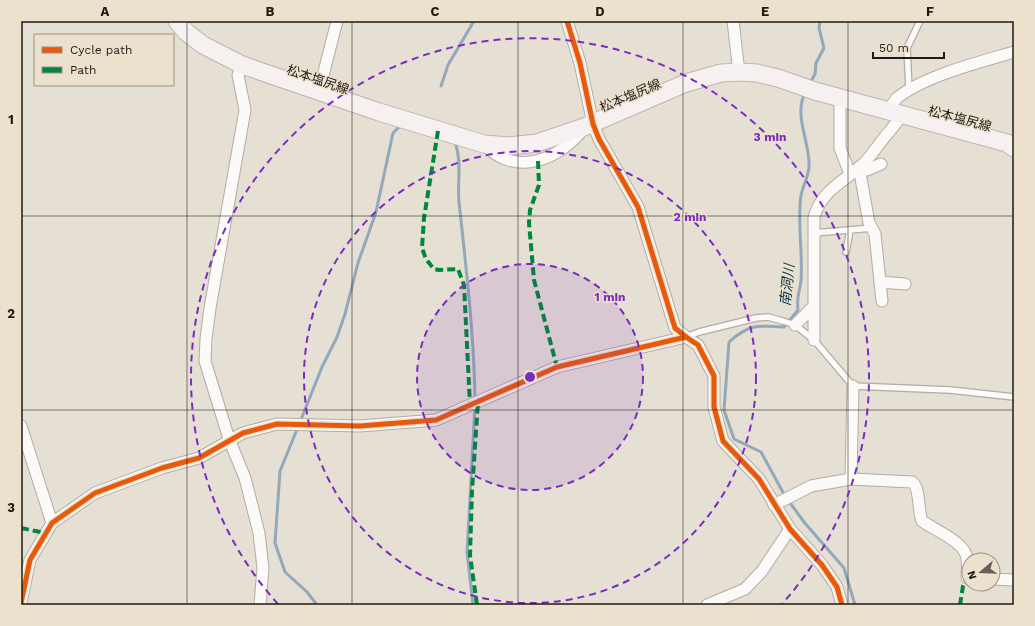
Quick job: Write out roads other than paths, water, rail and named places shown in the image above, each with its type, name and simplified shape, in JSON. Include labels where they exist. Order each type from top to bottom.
[{"type":"main road","name":"松本塩尻線","points":[[177,21],[186,32],[203,45],[242,65],[465,140],[484,144],[509,146],[538,143],[588,126],[686,84],[722,73],[739,72],[757,73],[778,78],[840,98],[1008,143],[1014,148]]},
{"type":"street","points":[[319,91],[337,21]]},
{"type":"street","points":[[567,21],[580,63],[588,126],[599,139],[638,207],[675,328],[698,345],[714,376],[714,408],[723,441],[759,479],[790,529],[822,565],[837,587],[842,605]]},
{"type":"street","points":[[733,21],[739,72]]},
{"type":"street","points":[[814,340],[814,217],[823,198],[860,167],[882,140],[894,129],[896,99],[944,74],[1014,52]]},
{"type":"street","points":[[242,65],[238,75],[245,110],[210,308],[205,361],[229,439],[245,478],[259,532],[263,568],[260,605]]},
{"type":"street","points":[[840,98],[840,148],[850,174]]},
{"type":"street","points":[[860,167],[867,170],[881,164]]},
{"type":"street","points":[[860,167],[869,223],[875,234],[882,301]]},
{"type":"street","points":[[880,282],[906,284]]},
{"type":"street","points":[[795,325],[813,307]]},
{"type":"street","points":[[21,603],[30,560],[52,523],[94,493],[162,468],[199,458],[229,439],[244,433],[277,424],[360,426],[436,420],[557,367],[686,337]]},
{"type":"street","points":[[851,479],[852,386]]},
{"type":"street","points":[[21,426],[52,523]]},
{"type":"street","points":[[774,505],[811,486],[851,479],[905,481],[915,483],[917,488],[918,508],[922,521],[955,541],[964,552]]},
{"type":"street","points":[[707,605],[745,589],[762,571],[790,529]]},
{"type":"street","points":[[1001,579],[1014,580]]},
{"type":"lane","points":[[910,91],[908,48],[920,21]]},
{"type":"lane","points":[[814,233],[872,228]]},
{"type":"lane","points":[[846,252],[850,230]]},
{"type":"lane","points":[[686,337],[699,332],[756,318],[768,317],[795,325],[814,340],[852,386],[950,390],[1014,397]]},
{"type":"waterway","points":[[441,86],[448,65],[474,21]]},
{"type":"waterway","name":"南洞川","points":[[810,83],[815,74],[816,63],[824,48],[819,28],[820,21]]},
{"type":"waterway","name":"南洞川","points":[[785,496],[761,452],[734,439],[724,410],[729,342],[736,336],[755,327],[784,327],[798,310],[797,301],[801,284],[800,206],[801,195],[809,168],[808,149],[801,111],[805,93]]},
{"type":"waterway","points":[[300,422],[322,367],[337,337],[345,314],[358,263],[376,212],[393,133],[401,125]]},
{"type":"waterway","points":[[456,145],[459,159],[459,202],[471,325],[475,399]]},
{"type":"waterway","points":[[473,605],[467,552],[475,405]]},
{"type":"waterway","points":[[298,427],[280,471],[275,543],[285,572],[307,592],[317,605]]},
{"type":"waterway","name":"南洞川","points":[[788,500],[804,522],[844,568],[855,605]]}]
